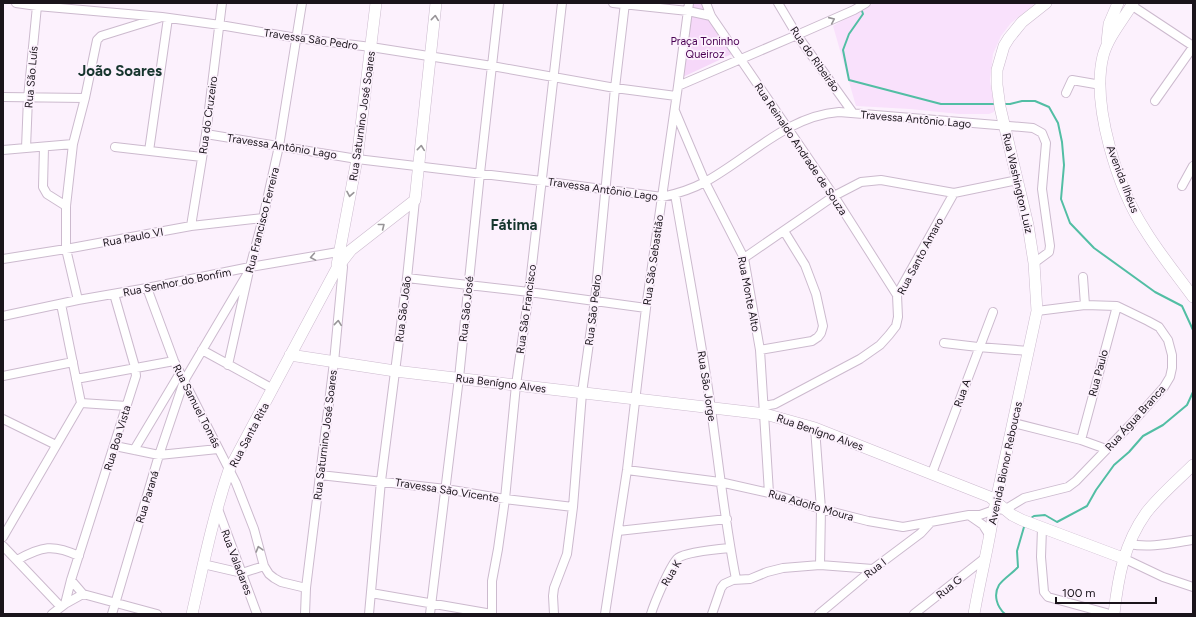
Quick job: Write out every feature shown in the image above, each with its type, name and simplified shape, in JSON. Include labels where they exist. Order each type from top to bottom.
[{"type":"main road","name":"Rua Saturnino José Soares","points":[[342,258],[357,159],[376,3]]},
{"type":"main road","name":"Rua São João","points":[[415,200],[420,165],[436,3]]},
{"type":"main road","name":"Rua Washington Luiz","points":[[1037,311],[1034,263],[1028,225],[999,101],[996,78],[1004,46],[1015,29],[1046,3]]},
{"type":"main road","name":"Avenida Ilhéus","points":[[1118,3],[1109,24],[1107,45],[1102,64],[1101,105],[1106,133],[1128,198],[1144,229],[1193,297]]},
{"type":"main road","name":"Avenida Ilhéus","points":[[1107,45],[1132,4]]},
{"type":"main road","points":[[342,258],[415,200]]},
{"type":"main road","name":"Rua Santa Rita","points":[[192,614],[203,564],[229,470],[342,258]]},
{"type":"main road","name":"Avenida Bionor Reboucas","points":[[974,614],[984,558],[990,536],[995,506],[1037,311]]},
{"type":"main road","name":"Rua Benígno Alves","points":[[290,355],[395,371],[711,408],[764,410],[932,473],[990,497],[995,506],[1006,509],[1017,517],[1042,528],[1123,558]]},
{"type":"main road","points":[[1114,614],[1123,558],[1129,544],[1147,512],[1193,465]]},
{"type":"street","name":"Travessa São Pedro","points":[[16,3],[37,6],[86,6],[165,17],[297,38],[431,56],[615,88],[676,96]]},
{"type":"street","name":"Rua do Cruzeiro","points":[[192,226],[206,134],[222,3]]},
{"type":"street","name":"Rua Francisco Ferreira","points":[[228,365],[250,269],[264,218],[279,146],[302,3]]},
{"type":"street","name":"Rua São José","points":[[430,614],[459,378],[499,3]]},
{"type":"street","name":"Rua São Francisco","points":[[492,614],[492,581],[505,499],[516,385],[529,292],[562,3]]},
{"type":"street","points":[[613,3],[688,7],[711,16]]},
{"type":"street","name":"Rua Reinaldo Andrade de Souza","points":[[706,3],[711,16],[834,196],[897,295]]},
{"type":"street","name":"Rua do Ribeirão","points":[[778,3],[797,35],[853,113]]},
{"type":"street","points":[[678,86],[741,60],[854,10],[866,3]]},
{"type":"street","name":"Rua São Pedro","points":[[554,614],[554,588],[567,554],[573,507],[582,393],[595,300],[615,88],[625,4]]},
{"type":"street","points":[[1132,4],[1193,47],[1155,102]]},
{"type":"street","name":"Rua São Luís","points":[[26,148],[28,98],[37,6]]},
{"type":"street","name":"Rua São Sebastião","points":[[605,614],[627,470],[646,308],[675,110],[688,7]]},
{"type":"street","points":[[78,300],[66,249],[66,206],[73,144],[98,38],[165,17],[149,151]]},
{"type":"street","points":[[1066,93],[1072,80],[1101,85]]},
{"type":"street","points":[[3,98],[85,98]]},
{"type":"street","name":"Rua Monte Alto","points":[[675,110],[705,182],[744,258],[760,350],[769,493]]},
{"type":"street","name":"Travessa Antônio Lago","points":[[206,134],[357,159],[542,180],[662,197],[675,194],[705,182],[787,128],[821,114],[839,112],[1005,126]]},
{"type":"street","points":[[1005,126],[1034,128],[1042,133],[1046,143],[1042,189],[1050,249],[1034,263]]},
{"type":"street","points":[[3,150],[73,144]]},
{"type":"street","points":[[44,147],[43,187],[47,194],[66,206]]},
{"type":"street","points":[[115,147],[202,158]]},
{"type":"street","points":[[1182,186],[1193,166]]},
{"type":"street","points":[[744,258],[834,196],[861,182],[881,180],[954,193],[1018,180]]},
{"type":"street","name":"Rua Santo Amaro","points":[[764,410],[860,359],[880,345],[889,335],[896,326],[898,317],[897,295],[954,193]]},
{"type":"street","name":"Rua São Jorge","points":[[675,194],[711,408],[720,482],[736,579]]},
{"type":"street","name":"Rua São João","points":[[369,614],[381,481],[407,278],[415,200]]},
{"type":"street","name":"Rua Paulo VI","points":[[3,259],[192,226],[264,218]]},
{"type":"street","points":[[760,350],[812,341],[821,333],[823,326],[811,279],[805,265],[784,231]]},
{"type":"street","name":"Rua Senhor do Bonfim","points":[[3,316],[78,300],[250,269],[342,258]]},
{"type":"street","name":"Rua Saturnino José Soares","points":[[305,614],[306,588],[334,362],[343,267],[342,258]]},
{"type":"street","name":"Rua Paraná","points":[[112,614],[159,455],[184,381],[250,269]]},
{"type":"street","points":[[1083,277],[1085,305]]},
{"type":"street","points":[[407,278],[595,300],[646,308]]},
{"type":"street","name":"Rua Samuel Tomás","points":[[147,288],[174,361],[229,470],[254,529],[264,566],[268,574],[281,582],[306,588]]},
{"type":"street","name":"Rua Boa Vista","points":[[63,605],[115,446],[136,376],[135,367],[114,294]]},
{"type":"street","points":[[3,537],[81,403],[61,304]]},
{"type":"street","name":"Rua Água Branca","points":[[1006,509],[1024,498],[1068,487],[1072,484],[1132,423],[1164,387],[1170,376],[1172,368],[1172,355],[1168,340],[1159,327],[1117,306],[1085,305],[1037,311]]},
{"type":"street","name":"Rua Paulo","points":[[1080,440],[1117,306]]},
{"type":"street","name":"Rua A","points":[[932,473],[978,347],[993,312]]},
{"type":"street","points":[[944,343],[1029,351]]},
{"type":"street","points":[[202,350],[273,389]]},
{"type":"street","points":[[76,379],[174,361]]},
{"type":"street","points":[[3,376],[73,362]]},
{"type":"street","points":[[134,450],[180,373]]},
{"type":"street","points":[[81,403],[127,406]]},
{"type":"street","points":[[3,418],[56,445]]},
{"type":"street","points":[[1014,423],[1080,440],[1106,449]]},
{"type":"street","points":[[815,428],[821,509],[820,565]]},
{"type":"street","points":[[115,446],[159,455],[218,449]]},
{"type":"street","name":"Rua Adolfo Moura","points":[[627,470],[720,482],[769,493],[821,509],[868,521],[903,527],[969,515],[980,515],[995,506]]},
{"type":"street","name":"Travessa São Vicente","points":[[320,474],[446,489],[505,499],[573,507]]},
{"type":"street","name":"Rua Valadares","points":[[218,509],[257,614]]},
{"type":"street","points":[[969,515],[983,525],[990,536]]},
{"type":"street","points":[[618,531],[727,519]]},
{"type":"street","name":"Rua I","points":[[819,614],[872,569],[920,533],[932,522]]},
{"type":"street","points":[[1042,528],[1041,557],[1045,595],[1085,611],[1110,614]]},
{"type":"street","points":[[1129,544],[1156,546],[1193,540]]},
{"type":"street","points":[[3,546],[63,605]]},
{"type":"street","points":[[17,560],[33,551],[48,548],[66,550],[79,556]]},
{"type":"street","name":"Rua K","points":[[651,614],[657,596],[676,560],[684,556],[730,548]]},
{"type":"street","name":"Rua G","points":[[914,614],[984,558]]},
{"type":"street","name":"Rua Benígno Alves","points":[[1123,558],[1162,577],[1193,587]]},
{"type":"street","points":[[203,564],[242,573],[264,566]]},
{"type":"street","points":[[712,614],[721,588],[724,584],[736,579],[750,579],[767,572],[783,568],[820,565],[872,569]]},
{"type":"street","points":[[71,580],[84,594],[157,614]]},
{"type":"street","points":[[371,593],[492,614]]},
{"type":"street","points":[[52,614],[63,605],[84,594]]},
{"type":"shaded area","points":[[874,3],[1036,3],[1011,23],[1001,36],[993,54],[990,81],[995,107],[994,112],[989,114],[959,114],[856,106],[833,26]]},
{"type":"green space","points":[[691,3],[704,3],[704,10],[690,9]]},
{"type":"green space","name":"Praça Toninho Queiroz","points":[[691,16],[709,20],[732,54],[683,77]]},
{"type":"waterway","points":[[861,8],[863,14],[849,34],[843,50],[849,80],[941,104],[997,104]]},
{"type":"waterway","points":[[1003,104],[1022,101],[1035,101],[1049,107],[1058,123],[1062,142],[1064,165],[1061,199],[1070,223],[1094,248],[1155,292],[1182,306],[1193,330]]},
{"type":"waterway","points":[[1031,518],[1034,516],[1045,515],[1057,522],[1087,506],[1096,490],[1114,465],[1129,452],[1143,436],[1163,425],[1187,405],[1193,392]]},
{"type":"waterway","points":[[1005,614],[998,604],[996,593],[1001,582],[1018,567],[1017,551],[1025,525]]},
{"type":"district","name":"João Soares","points":[[120,71]]},
{"type":"district","name":"Fátima","points":[[514,225]]}]
